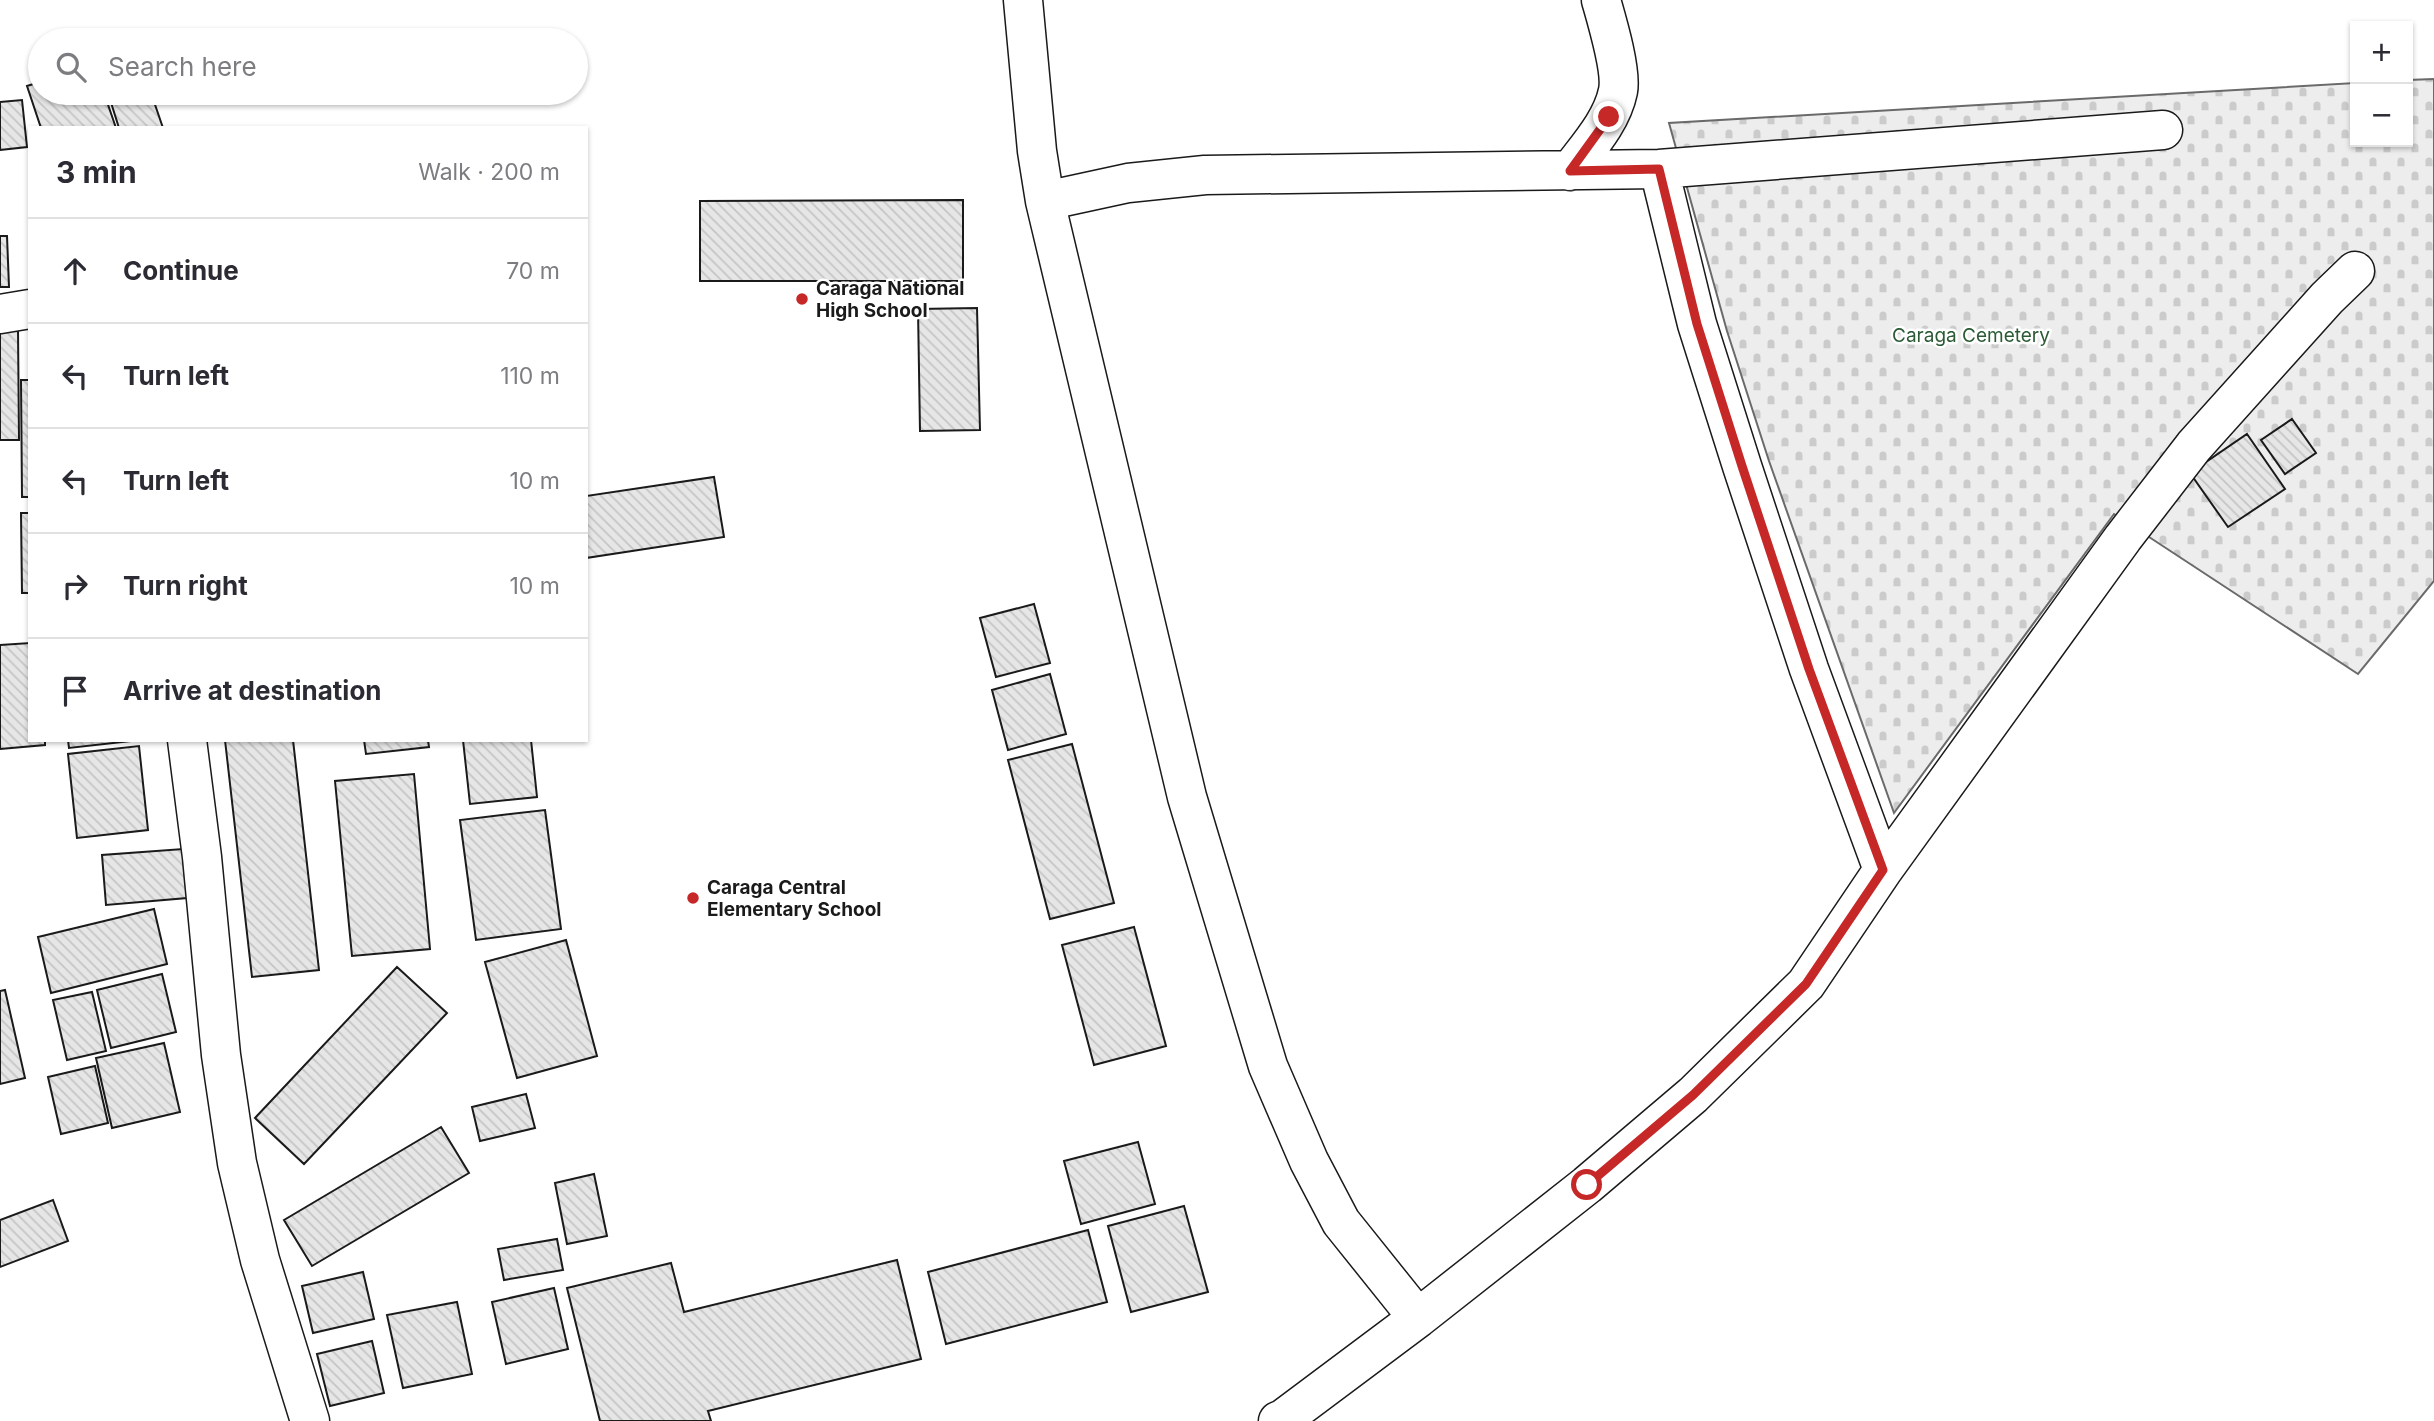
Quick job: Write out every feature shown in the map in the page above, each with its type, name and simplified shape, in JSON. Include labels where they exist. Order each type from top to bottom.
[{"type":"street","points":[[1023,0],[1037,151],[1045,201],[1187,797],[1268,1066],[1309,1161],[1341,1222],[1418,1318]]},
{"type":"street","points":[[1570,171],[1609,117],[1619,89],[1613,43],[1601,0]]},
{"type":"street","points":[[1045,201],[1128,183],[1205,175],[1659,169],[2163,130]]},
{"type":"street","points":[[1659,169],[1697,324],[1734,440],[1809,669],[1883,870]]},
{"type":"street","points":[[1281,1420],[1418,1318],[1587,1185],[1703,1086],[1806,984],[1883,870],[2123,538],[2194,446],[2327,298],[2355,271]]},
{"type":"street","points":[[0,314],[28,309]]},
{"type":"street","points":[[187,742],[202,857],[221,1055],[237,1163],[260,1261],[310,1421]]},
{"type":"green space","name":"Caraga Cemetery","points":[[2434,79],[2434,581],[2358,674],[2114,514],[1894,813],[1769,461],[1727,331],[1669,123],[2350,83],[2350,147],[2413,147],[2413,80]]},
{"type":"building","points":[[22,100],[27,147],[0,150],[0,102]]},
{"type":"building","points":[[33,105],[108,105],[115,126],[40,126]]},
{"type":"building","points":[[112,105],[155,105],[162,126],[118,126]]},
{"type":"building","points":[[963,200],[963,281],[700,281],[700,201]]},
{"type":"building","points":[[0,236],[7,236],[9,287],[0,287]]},
{"type":"building","points":[[977,308],[980,430],[920,431],[918,309]]},
{"type":"building","points":[[0,329],[18,329],[19,440],[0,440]]},
{"type":"building","points":[[21,380],[28,380],[28,497],[22,497]]},
{"type":"building","points":[[2292,419],[2316,453],[2285,474],[2261,440]]},
{"type":"building","points":[[2247,434],[2285,489],[2228,527],[2190,473]]},
{"type":"building","points":[[714,477],[724,537],[588,558],[588,496]]},
{"type":"building","points":[[21,513],[28,513],[28,593],[22,593]]},
{"type":"building","points":[[1034,604],[1050,663],[996,677],[980,618]]},
{"type":"building","points":[[28,643],[28,742],[45,742],[45,745],[0,749],[0,645]]},
{"type":"building","points":[[1050,674],[1066,734],[1008,750],[992,690]]},
{"type":"building","points":[[68,742],[122,742],[69,748]]},
{"type":"building","points":[[225,742],[293,742],[319,970],[252,977]]},
{"type":"building","points":[[364,742],[428,742],[429,747],[366,754]]},
{"type":"building","points":[[463,742],[531,742],[537,797],[470,804]]},
{"type":"building","points":[[1072,744],[1114,903],[1050,919],[1008,760]]},
{"type":"building","points":[[139,746],[148,830],[77,838],[68,754]]},
{"type":"building","points":[[414,774],[430,949],[352,956],[335,781]]},
{"type":"building","points":[[545,810],[561,929],[476,940],[460,820]]},
{"type":"building","points":[[183,849],[187,898],[106,905],[102,855]]},
{"type":"building","points":[[154,909],[167,964],[51,993],[38,937]]},
{"type":"building","points":[[1134,927],[1166,1046],[1094,1065],[1062,945]]},
{"type":"building","points":[[566,940],[597,1056],[517,1078],[485,962]]},
{"type":"building","points":[[397,967],[447,1013],[304,1164],[255,1118]]},
{"type":"building","points":[[162,974],[176,1032],[111,1048],[97,990]]},
{"type":"building","points":[[5,990],[25,1078],[0,1084],[0,991]]},
{"type":"building","points":[[92,992],[106,1051],[67,1060],[53,1000]]},
{"type":"building","points":[[164,1043],[180,1112],[112,1128],[96,1058]]},
{"type":"building","points":[[95,1066],[108,1123],[61,1134],[48,1077]]},
{"type":"building","points":[[526,1094],[535,1128],[480,1141],[472,1107]]},
{"type":"building","points":[[441,1127],[469,1173],[312,1266],[284,1220]]},
{"type":"building","points":[[1138,1142],[1155,1204],[1081,1224],[1064,1161]]},
{"type":"building","points":[[594,1174],[607,1236],[567,1244],[555,1183]]},
{"type":"building","points":[[53,1200],[68,1241],[0,1267],[0,1220]]},
{"type":"building","points":[[1184,1206],[1208,1292],[1131,1312],[1108,1226]]},
{"type":"building","points":[[1088,1230],[1107,1302],[946,1344],[928,1272]]},
{"type":"building","points":[[557,1239],[563,1270],[504,1280],[498,1249]]},
{"type":"building","points":[[897,1260],[921,1359],[708,1411],[711,1421],[600,1421],[567,1288],[671,1263],[684,1312]]},
{"type":"building","points":[[363,1272],[374,1319],[313,1333],[302,1286]]},
{"type":"building","points":[[554,1288],[568,1349],[506,1364],[492,1302]]},
{"type":"building","points":[[457,1302],[472,1374],[403,1388],[387,1315]]},
{"type":"building","points":[[372,1341],[384,1393],[330,1406],[317,1354]]},
{"type":"place","name":"Caraga National High School","points":[[802,299]]},
{"type":"place","name":"Caraga Central Elementary School","points":[[693,898]]},
{"type":"route","points":[[1587,1185],[1693,1095],[1806,984],[1883,870],[1809,669],[1742,466],[1697,324],[1659,169],[1570,171],[1609,117]]}]
